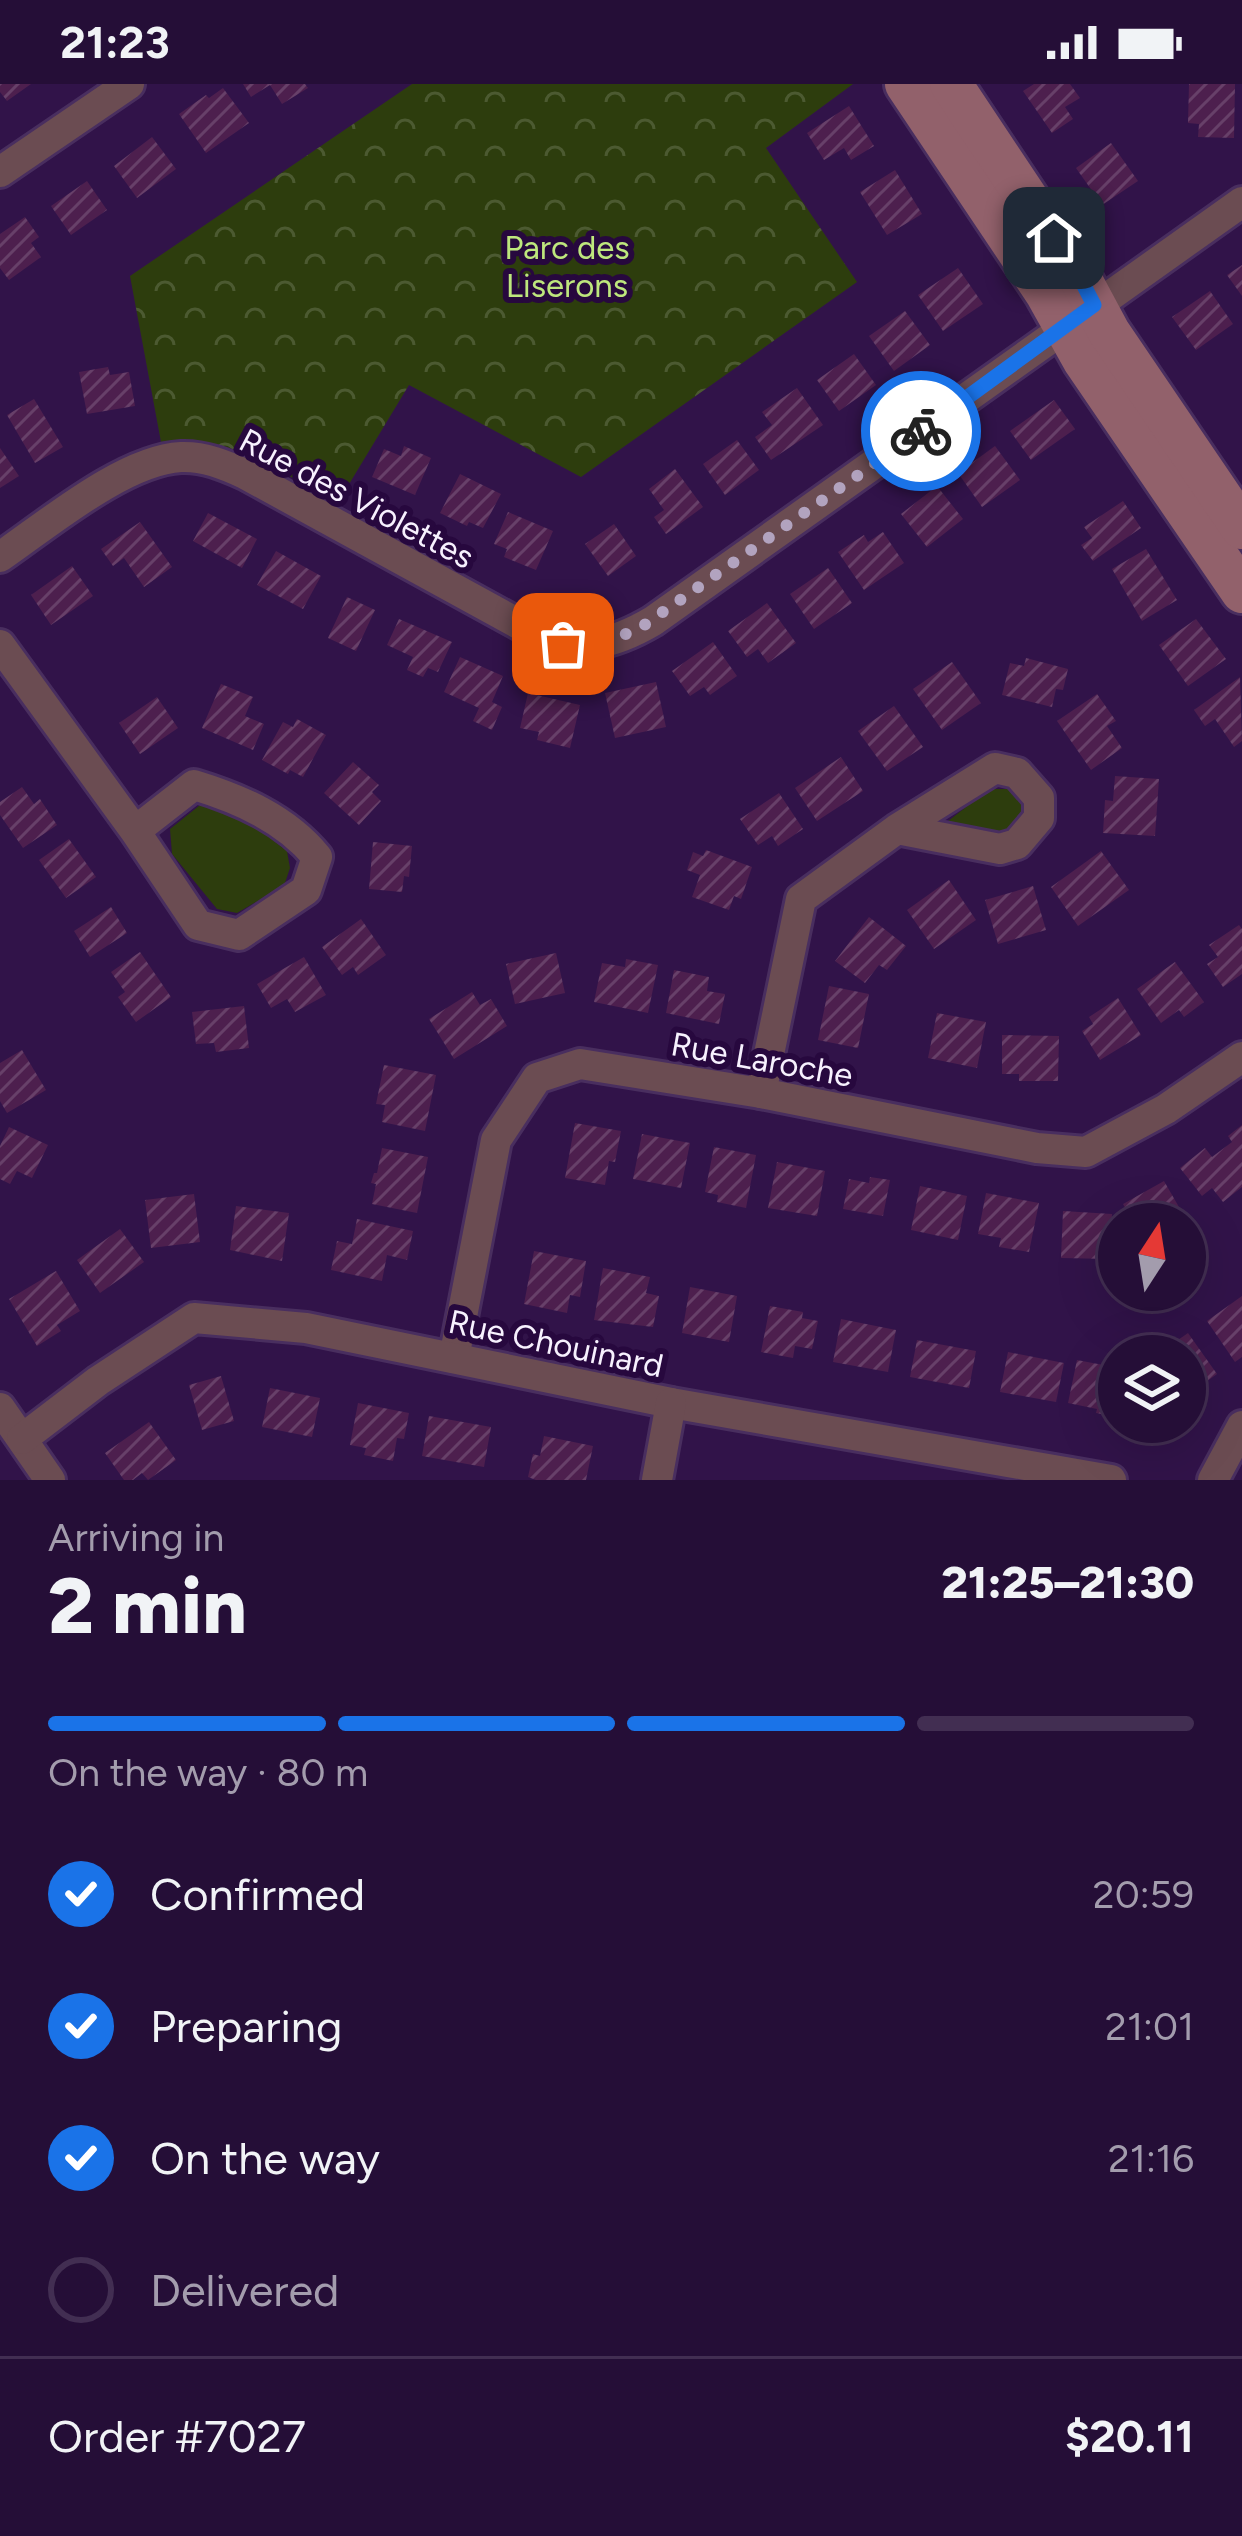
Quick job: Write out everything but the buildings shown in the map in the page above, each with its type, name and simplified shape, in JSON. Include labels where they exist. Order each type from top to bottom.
[{"type":"street","points":[[0,172],[130,84]]},
{"type":"street","points":[[906,84],[1046,293],[1109,332],[1242,528]]},
{"type":"street","points":[[951,84],[1079,276],[1084,361],[1238,578]]},
{"type":"street","name":"Rue des Violettes","points":[[0,557],[128,472],[155,461],[202,459],[245,474],[537,634],[563,644],[602,644],[653,620],[1242,202]]},
{"type":"street","points":[[0,645],[136,831],[198,925],[239,934],[306,890],[317,857],[302,838],[238,799],[194,785],[136,831]]},
{"type":"street","points":[[761,1093],[801,899],[897,829]]},
{"type":"street","name":"Rue Laroche","points":[[454,1358],[496,1140],[538,1078],[580,1064],[761,1093],[1037,1148],[1086,1152],[1166,1108],[1242,1057]]},
{"type":"street","name":"Rue Chouinard","points":[[22,1439],[98,1381],[194,1318],[306,1328],[671,1403],[1111,1480]]},
{"type":"street","points":[[656,1480],[671,1403]]},
{"type":"street","points":[[0,1408],[50,1480]]},
{"type":"street","points":[[1213,1480],[1242,1426]]},
{"type":"green space","name":"Parc des Liserons","points":[[412,84],[853,84],[766,148],[857,282],[581,477],[409,385],[337,504],[232,449],[186,440],[161,442],[130,276]]},
{"type":"green space","points":[[989,789],[1011,789],[1027,806],[1023,821],[1009,835],[943,825]]},
{"type":"green space","points":[[200,805],[239,814],[287,851],[290,868],[284,886],[237,913],[217,909],[172,854],[170,829]]},
{"type":"way so far","points":[[563,644],[602,644],[640,628],[921,431]]},
{"type":"route","points":[[921,431],[1094,305],[1054,238]]}]
